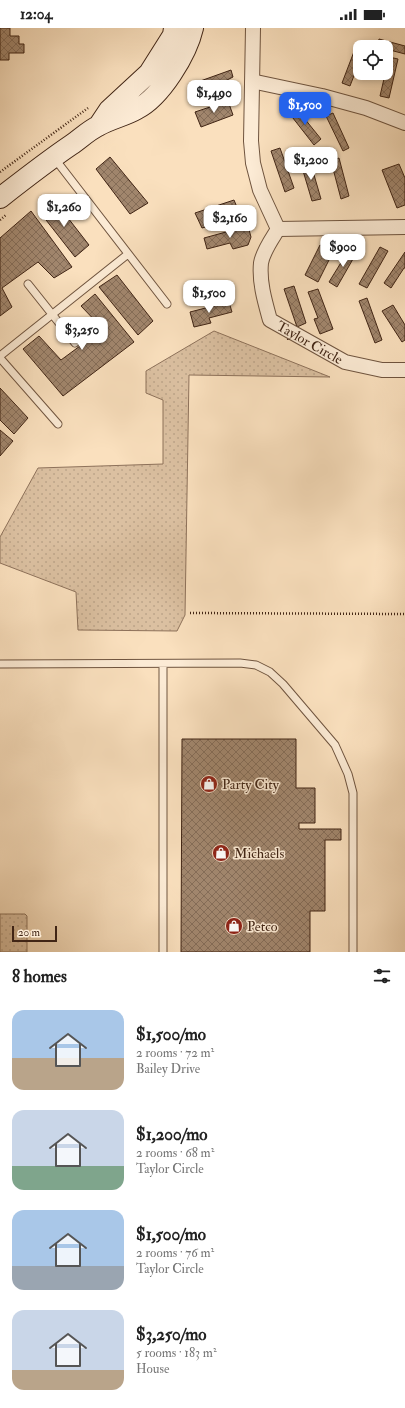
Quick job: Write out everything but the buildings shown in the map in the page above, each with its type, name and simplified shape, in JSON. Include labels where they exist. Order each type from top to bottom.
[{"type":"street","points":[[98,125],[109,110],[149,73],[173,35],[174,28]]},
{"type":"street","points":[[0,198],[98,125],[139,108],[151,99],[182,57],[191,37],[192,28]]},
{"type":"street","points":[[253,28],[251,141],[253,163],[260,190],[278,229],[405,227]]},
{"type":"street","points":[[252,83],[256,82],[322,96],[366,108],[405,123]]},
{"type":"street","name":"Taylor Circle","points":[[278,229],[270,241],[261,262],[262,287],[270,320],[345,362],[382,370],[405,370]]},
{"type":"lane","points":[[54,157],[167,304]]},
{"type":"lane","points":[[58,424],[0,357],[128,254]]},
{"type":"lane","points":[[28,284],[76,343]]},
{"type":"lane","points":[[0,664],[240,664],[256,665],[270,672],[283,684],[335,745],[348,774],[353,793],[353,952]]},
{"type":"lane","points":[[163,664],[163,952]]},
{"type":"path","points":[[0,172],[90,106]]},
{"type":"path","points":[[190,613],[405,614]]},
{"type":"shaded area","points":[[214,331],[330,377],[189,375],[185,615],[177,631],[78,630],[76,592],[0,563],[0,537],[38,468],[163,464],[163,400],[146,393],[146,371]]},
{"type":"shaded area","points":[[0,914],[25,914],[27,916],[27,952],[0,952]]},
{"type":"place","name":"Party City","points":[[209,784]]},
{"type":"place","name":"Michaels","points":[[221,853]]},
{"type":"place","name":"Petco","points":[[234,926]]}]
